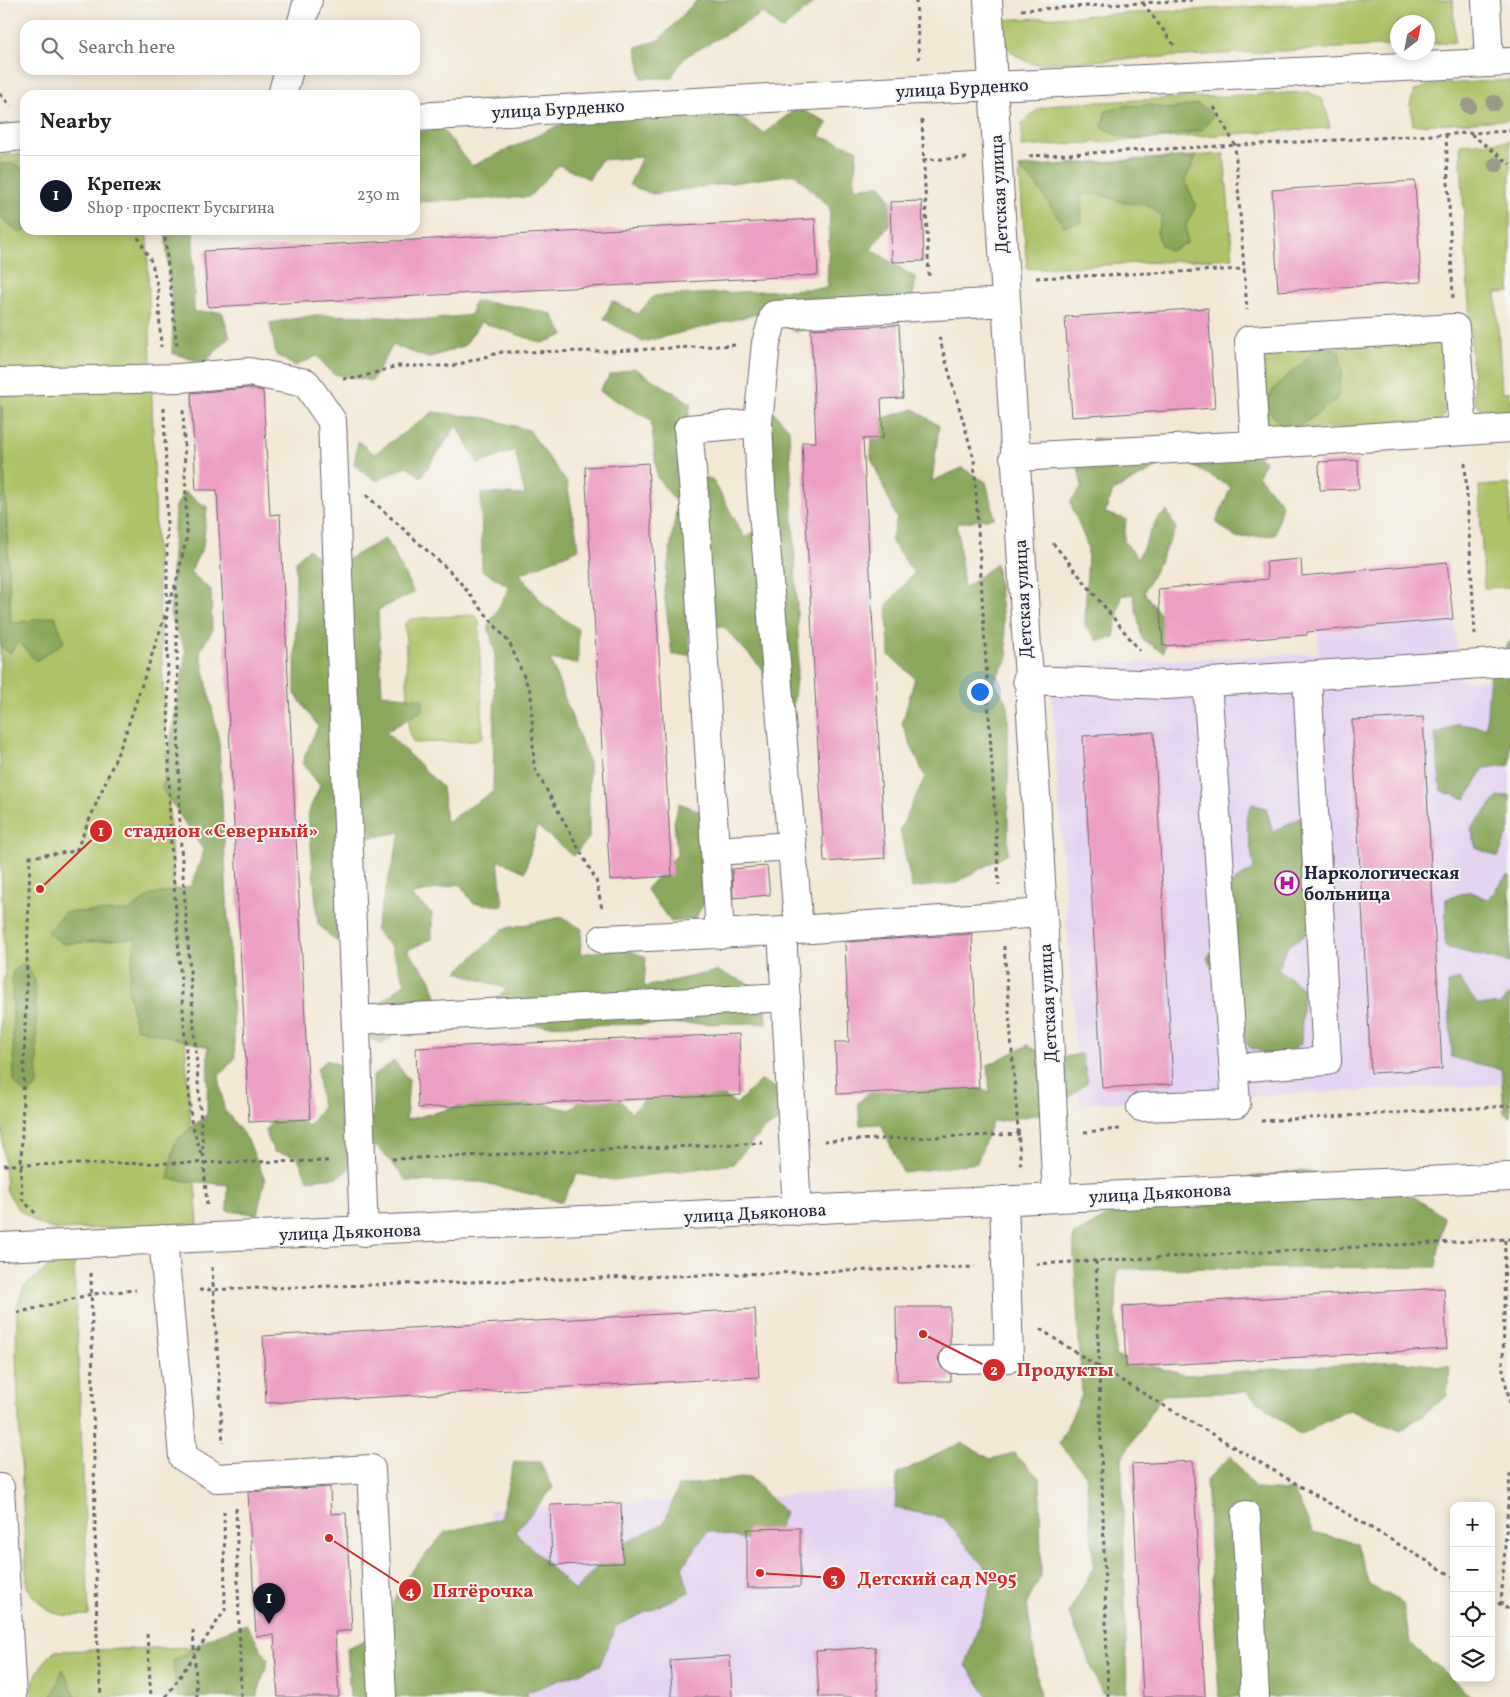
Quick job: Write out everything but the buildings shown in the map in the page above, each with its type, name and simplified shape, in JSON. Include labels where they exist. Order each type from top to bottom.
[{"type":"street","points":[[302,20],[308,0]]},
{"type":"street","points":[[1486,0],[1500,62]]},
{"type":"street","name":"Детская улица","points":[[988,6],[1027,680],[1043,913],[1057,1197]]},
{"type":"street","name":"улица Бурденко","points":[[420,117],[993,86],[1500,62]]},
{"type":"street","points":[[283,90],[288,75]]},
{"type":"street","points":[[0,138],[20,136]]},
{"type":"street","points":[[797,1211],[786,997],[792,846],[761,488],[758,423],[766,344],[774,314],[930,307],[1005,291]]},
{"type":"street","points":[[1255,445],[1249,340],[1455,328],[1463,431]]},
{"type":"street","points":[[0,382],[180,378],[249,372],[306,383],[332,421],[364,1232]]},
{"type":"street","points":[[720,934],[694,493],[688,429],[758,423]]},
{"type":"street","points":[[1014,457],[1255,445],[1510,428]]},
{"type":"street","points":[[1027,680],[1166,685],[1510,662]]},
{"type":"street","points":[[1234,1068],[1328,1061],[1306,676]]},
{"type":"street","points":[[1141,1107],[1236,1104],[1207,682]]},
{"type":"street","points":[[715,851],[792,846]]},
{"type":"street","points":[[603,939],[790,931],[1043,913]]},
{"type":"street","points":[[356,1020],[786,997]]},
{"type":"street","name":"улица Дьяконова","points":[[0,1247],[364,1232],[1057,1197],[1510,1177]]},
{"type":"street","points":[[954,1359],[1009,1358],[1004,1200]]},
{"type":"street","points":[[163,1239],[182,1457],[217,1478],[371,1469],[382,1697]]},
{"type":"street","points":[[0,1488],[12,1697]]},
{"type":"street","points":[[1246,1515],[1255,1697]]},
{"type":"path","points":[[916,0],[930,307],[974,459],[1001,917],[1018,1134]]},
{"type":"path","points":[[988,6],[1192,0]]},
{"type":"path","points":[[923,160],[1510,131]]},
{"type":"path","points":[[1471,133],[1510,164]]},
{"type":"path","points":[[1446,134],[1455,328]]},
{"type":"path","points":[[1235,145],[1249,340]]},
{"type":"path","points":[[137,235],[152,263],[158,289],[162,352]]},
{"type":"path","points":[[41,1216],[34,1213],[22,1199],[21,1166],[30,857],[76,851],[123,741],[176,583],[187,536],[186,440],[165,235]]},
{"type":"path","points":[[1005,291],[1245,269]]},
{"type":"path","points":[[306,383],[358,378],[397,366],[452,366],[502,352],[610,351],[766,344]]},
{"type":"path","points":[[164,407],[167,502],[166,612],[170,830],[191,1120],[204,1162]]},
{"type":"path","points":[[1463,431],[1477,665]]},
{"type":"path","points":[[334,469],[383,509],[454,574],[510,644],[531,693],[534,766],[596,880],[602,908],[603,939]]},
{"type":"path","points":[[1048,537],[1166,685]]},
{"type":"path","points":[[176,583],[180,833],[208,1214]]},
{"type":"path","points":[[1253,1121],[1510,1106]]},
{"type":"path","points":[[4,1165],[362,1160],[1124,1129]]},
{"type":"path","points":[[17,1313],[92,1294],[167,1288],[214,1291],[1007,1266],[1510,1239]]},
{"type":"path","points":[[1505,1240],[1503,1370],[1510,1403]]},
{"type":"path","points":[[91,1242],[97,1637],[102,1697]]},
{"type":"path","points":[[1096,1261],[1097,1366],[1108,1697]]},
{"type":"path","points":[[212,1264],[214,1291]]},
{"type":"path","points":[[1008,1308],[1097,1366],[1450,1575]]},
{"type":"path","points":[[1501,1604],[1510,1473]]},
{"type":"path","points":[[166,1697],[225,1610],[223,1478]]},
{"type":"path","points":[[1495,1601],[1510,1610]]},
{"type":"path","points":[[193,1630],[197,1697]]},
{"type":"path","points":[[147,1634],[151,1697]]},
{"type":"shaded area","name":"Наркологическая больница","points":[[1447,562],[1461,681],[1510,677],[1510,1084],[1079,1104],[1050,666],[1319,653],[1313,575]]},
{"type":"shaded area","points":[[1020,1484],[1033,1697],[502,1697],[490,1509]]},
{"type":"green space","points":[[697,0],[817,0],[782,30],[763,13],[685,57],[671,78],[642,78],[636,47],[659,40]]},
{"type":"green space","points":[[1381,0],[1453,0],[1455,42],[1435,43],[1435,15],[1390,15],[1390,45],[1034,64],[1019,57],[1009,48],[1003,36],[1000,20]]},
{"type":"green space","points":[[1510,80],[1510,120],[1413,125],[1410,105],[1414,91],[1430,85]]},
{"type":"green space","points":[[1308,92],[1320,97],[1327,112],[1330,128],[1021,147],[1022,123],[1039,109],[1057,104]]},
{"type":"green space","points":[[1198,104],[1214,115],[1202,130],[1164,137],[1137,138],[1124,137],[1102,127],[1106,111],[1124,106],[1149,105],[1170,109]]},
{"type":"green space","points":[[797,108],[828,122],[819,136],[857,149],[854,188],[881,185],[898,212],[871,249],[916,278],[913,297],[796,332],[761,313],[643,342],[604,319],[612,301],[638,314],[654,296],[827,288],[830,208],[795,174],[653,194],[629,185],[642,157],[601,160],[589,179],[559,165],[529,197],[420,202],[420,131],[442,129],[472,166],[592,110],[734,114],[764,133]]},
{"type":"green space","points":[[1510,141],[1510,292],[1496,293],[1502,392],[1510,392],[1510,424],[1504,424],[1489,418],[1474,400],[1460,144]]},
{"type":"green space","points":[[20,154],[20,235],[147,235],[156,536],[170,830],[198,1225],[55,1230],[37,1223],[18,1209],[6,1190],[0,1102],[0,1000],[5,973],[0,842],[0,155]]},
{"type":"green space","points":[[1224,154],[1233,258],[1027,269],[1019,167]]},
{"type":"green space","points":[[1196,157],[1185,181],[1196,205],[1186,225],[1187,243],[1170,251],[1161,245],[1157,232],[1162,216],[1149,205],[1124,203],[1099,194],[1081,195],[1082,222],[1064,226],[1037,186],[1019,167]]},
{"type":"green space","points":[[0,164],[15,164],[20,167],[20,233],[0,216]]},
{"type":"green space","points":[[165,235],[193,235],[194,312],[222,312],[230,337],[204,363],[172,353],[173,322]]},
{"type":"green space","points":[[474,301],[515,306],[552,314],[564,335],[542,343],[481,322],[464,346],[428,358],[393,345],[372,381],[333,374],[317,356],[295,366],[276,355],[270,323],[315,315],[428,320],[471,315]]},
{"type":"green space","points":[[1437,340],[1444,349],[1449,409],[1437,424],[1272,431],[1266,413],[1263,381],[1268,352]]},
{"type":"green space","points":[[1320,344],[1339,351],[1342,370],[1337,399],[1303,424],[1285,428],[1275,419],[1270,410],[1268,403],[1270,395],[1281,381],[1304,362]]},
{"type":"green space","points":[[634,368],[691,403],[678,472],[713,480],[745,538],[776,516],[771,409],[789,429],[799,653],[793,706],[765,696],[763,670],[724,627],[687,622],[690,655],[672,655],[664,591],[677,503],[657,477],[651,420],[599,391],[610,375]]},
{"type":"green space","points":[[0,406],[2,407],[11,624],[55,616],[64,642],[36,661],[18,641],[10,653],[0,646]]},
{"type":"green space","points":[[914,409],[939,426],[932,481],[962,468],[986,482],[995,518],[957,523],[964,588],[996,564],[1008,658],[994,681],[1008,705],[1008,853],[956,883],[912,888],[900,830],[925,777],[902,724],[915,678],[889,655],[887,605],[914,573],[891,541],[897,518],[871,458],[873,421]]},
{"type":"green space","points":[[433,412],[486,418],[529,430],[567,483],[579,549],[520,574],[544,605],[578,629],[578,664],[550,659],[589,763],[589,838],[573,856],[537,826],[525,872],[498,860],[503,906],[473,903],[460,884],[410,895],[432,913],[432,939],[407,950],[430,978],[441,1012],[412,1036],[397,1032],[381,1045],[370,1038],[374,1008],[405,983],[391,947],[375,930],[401,832],[357,840],[358,928],[337,942],[318,924],[308,813],[320,786],[302,763],[318,726],[295,694],[296,560],[309,549],[330,569],[386,538],[414,593],[378,610],[382,694],[423,699],[423,710],[386,732],[442,787],[446,822],[493,792],[495,652],[488,626],[510,587],[482,570],[481,493],[525,495],[515,450],[478,464],[457,425],[421,477],[407,466],[377,481],[354,465],[358,441],[374,454]]},
{"type":"green space","points":[[1193,436],[1238,438],[1265,461],[1258,475],[1282,504],[1275,535],[1236,538],[1216,522],[1231,487],[1189,464]]},
{"type":"green space","points":[[1093,438],[1142,441],[1158,467],[1113,491],[1105,513],[1126,519],[1124,541],[1138,558],[1157,519],[1167,511],[1176,529],[1144,592],[1168,626],[1163,652],[1142,639],[1133,594],[1121,596],[1114,637],[1098,641],[1085,625],[1088,547],[1070,502],[1082,487],[1078,466]]},
{"type":"green space","points":[[1510,484],[1510,587],[1484,588],[1479,486]]},
{"type":"green space","points":[[184,492],[207,507],[203,547],[190,572],[211,590],[212,631],[200,651],[219,742],[235,1058],[219,1076],[224,1109],[248,1140],[265,1180],[257,1214],[227,1211],[228,1185],[168,1179],[175,1142],[207,1114],[208,1047],[136,1028],[128,988],[136,938],[63,944],[47,932],[65,912],[129,911],[149,896],[191,886],[204,851],[162,789],[186,652],[170,615],[175,508]]},
{"type":"green space","points":[[476,616],[479,621],[483,736],[475,741],[414,743],[409,734],[405,623],[410,619]]},
{"type":"green space","points":[[1510,641],[1510,765],[1484,768],[1466,799],[1441,791],[1435,734],[1458,724],[1486,728],[1490,673]]},
{"type":"green space","points":[[1510,795],[1510,829],[1498,857],[1476,848],[1471,828],[1498,797]]},
{"type":"green space","points":[[679,803],[719,819],[728,861],[695,919],[671,922],[646,889],[677,855],[674,822]]},
{"type":"green space","points":[[1252,804],[1266,808],[1273,832],[1302,817],[1331,860],[1328,919],[1288,946],[1278,968],[1303,989],[1301,1044],[1279,1058],[1249,1047],[1207,958],[1242,916],[1211,911],[1210,898],[1254,868],[1246,819]]},
{"type":"green space","points":[[1507,875],[1510,876],[1510,963],[1445,947],[1446,899],[1470,891],[1488,900]]},
{"type":"green space","points":[[562,917],[582,929],[580,954],[623,948],[646,957],[644,987],[717,971],[765,990],[767,1023],[486,1026],[490,1004],[507,989],[457,972],[503,929]]},
{"type":"green space","points":[[24,963],[35,980],[38,1086],[27,1095],[14,1083],[12,972]]},
{"type":"green space","points":[[1459,979],[1477,1004],[1499,1005],[1510,994],[1510,1117],[1504,1113],[1501,1069],[1452,1058],[1448,983]]},
{"type":"green space","points":[[1028,1045],[1050,1059],[1081,1054],[1088,1081],[1053,1112],[992,1122],[977,1163],[903,1173],[881,1124],[860,1125],[858,1103],[877,1085],[952,1078],[990,1093],[988,1065]]},
{"type":"green space","points":[[327,1060],[343,1066],[341,1124],[373,1116],[373,1076],[394,1061],[409,1080],[406,1120],[504,1095],[570,1110],[587,1094],[616,1095],[631,1113],[655,1089],[712,1088],[736,1104],[761,1080],[797,1099],[799,1111],[763,1130],[733,1164],[613,1180],[577,1174],[562,1202],[481,1182],[407,1181],[377,1146],[339,1177],[308,1180],[297,1156],[274,1152],[265,1131],[280,1110],[309,1126],[322,1108],[317,1069]]},
{"type":"green space","points":[[1299,1171],[1389,1180],[1444,1217],[1436,1267],[1117,1269],[1115,1356],[1185,1375],[1396,1361],[1450,1367],[1447,1396],[1401,1431],[1349,1410],[1300,1435],[1246,1392],[1162,1395],[1122,1458],[1127,1692],[1102,1693],[1069,1613],[1094,1566],[1086,1475],[1059,1444],[1082,1395],[1073,1236],[1154,1189]]},
{"type":"green space","points":[[74,1260],[89,1615],[77,1616],[59,1614],[46,1609],[27,1587],[16,1357],[17,1306],[24,1287],[47,1268]]},
{"type":"green space","points":[[961,1443],[991,1459],[1014,1453],[1040,1479],[1041,1576],[1027,1603],[1040,1697],[988,1697],[966,1665],[994,1579],[944,1518],[895,1508],[897,1474]]},
{"type":"green space","points":[[1231,1456],[1255,1489],[1294,1491],[1313,1532],[1357,1543],[1369,1585],[1403,1603],[1410,1643],[1450,1677],[1450,1682],[1456,1682],[1473,1697],[1219,1697],[1206,1480]]},
{"type":"green space","points":[[514,1462],[540,1462],[553,1488],[515,1532],[575,1591],[612,1550],[664,1523],[679,1486],[750,1477],[785,1513],[771,1545],[708,1531],[682,1567],[689,1592],[616,1626],[600,1665],[527,1692],[528,1697],[350,1697],[347,1648],[384,1632],[399,1586],[445,1532],[500,1519]]},
{"type":"green space","points":[[246,1624],[268,1660],[257,1697],[177,1697],[173,1661],[209,1638]]},
{"type":"green space","points":[[227,1646],[229,1697],[32,1697],[33,1684],[38,1672],[55,1651]]},
{"type":"green space","points":[[63,1669],[76,1697],[52,1697]]},
{"type":"place","name":"Наркологическая больница","points":[[1287,883]]},
{"type":"place","name":"стадион «Северный»","points":[[40,889]]},
{"type":"place","name":"Продукты","points":[[923,1334]]},
{"type":"place","name":"Пятёрочка","points":[[329,1538]]},
{"type":"place","name":"Детский сад №95","points":[[760,1573]]},
{"type":"place","name":"Крепеж","points":[[269,1624]]}]
